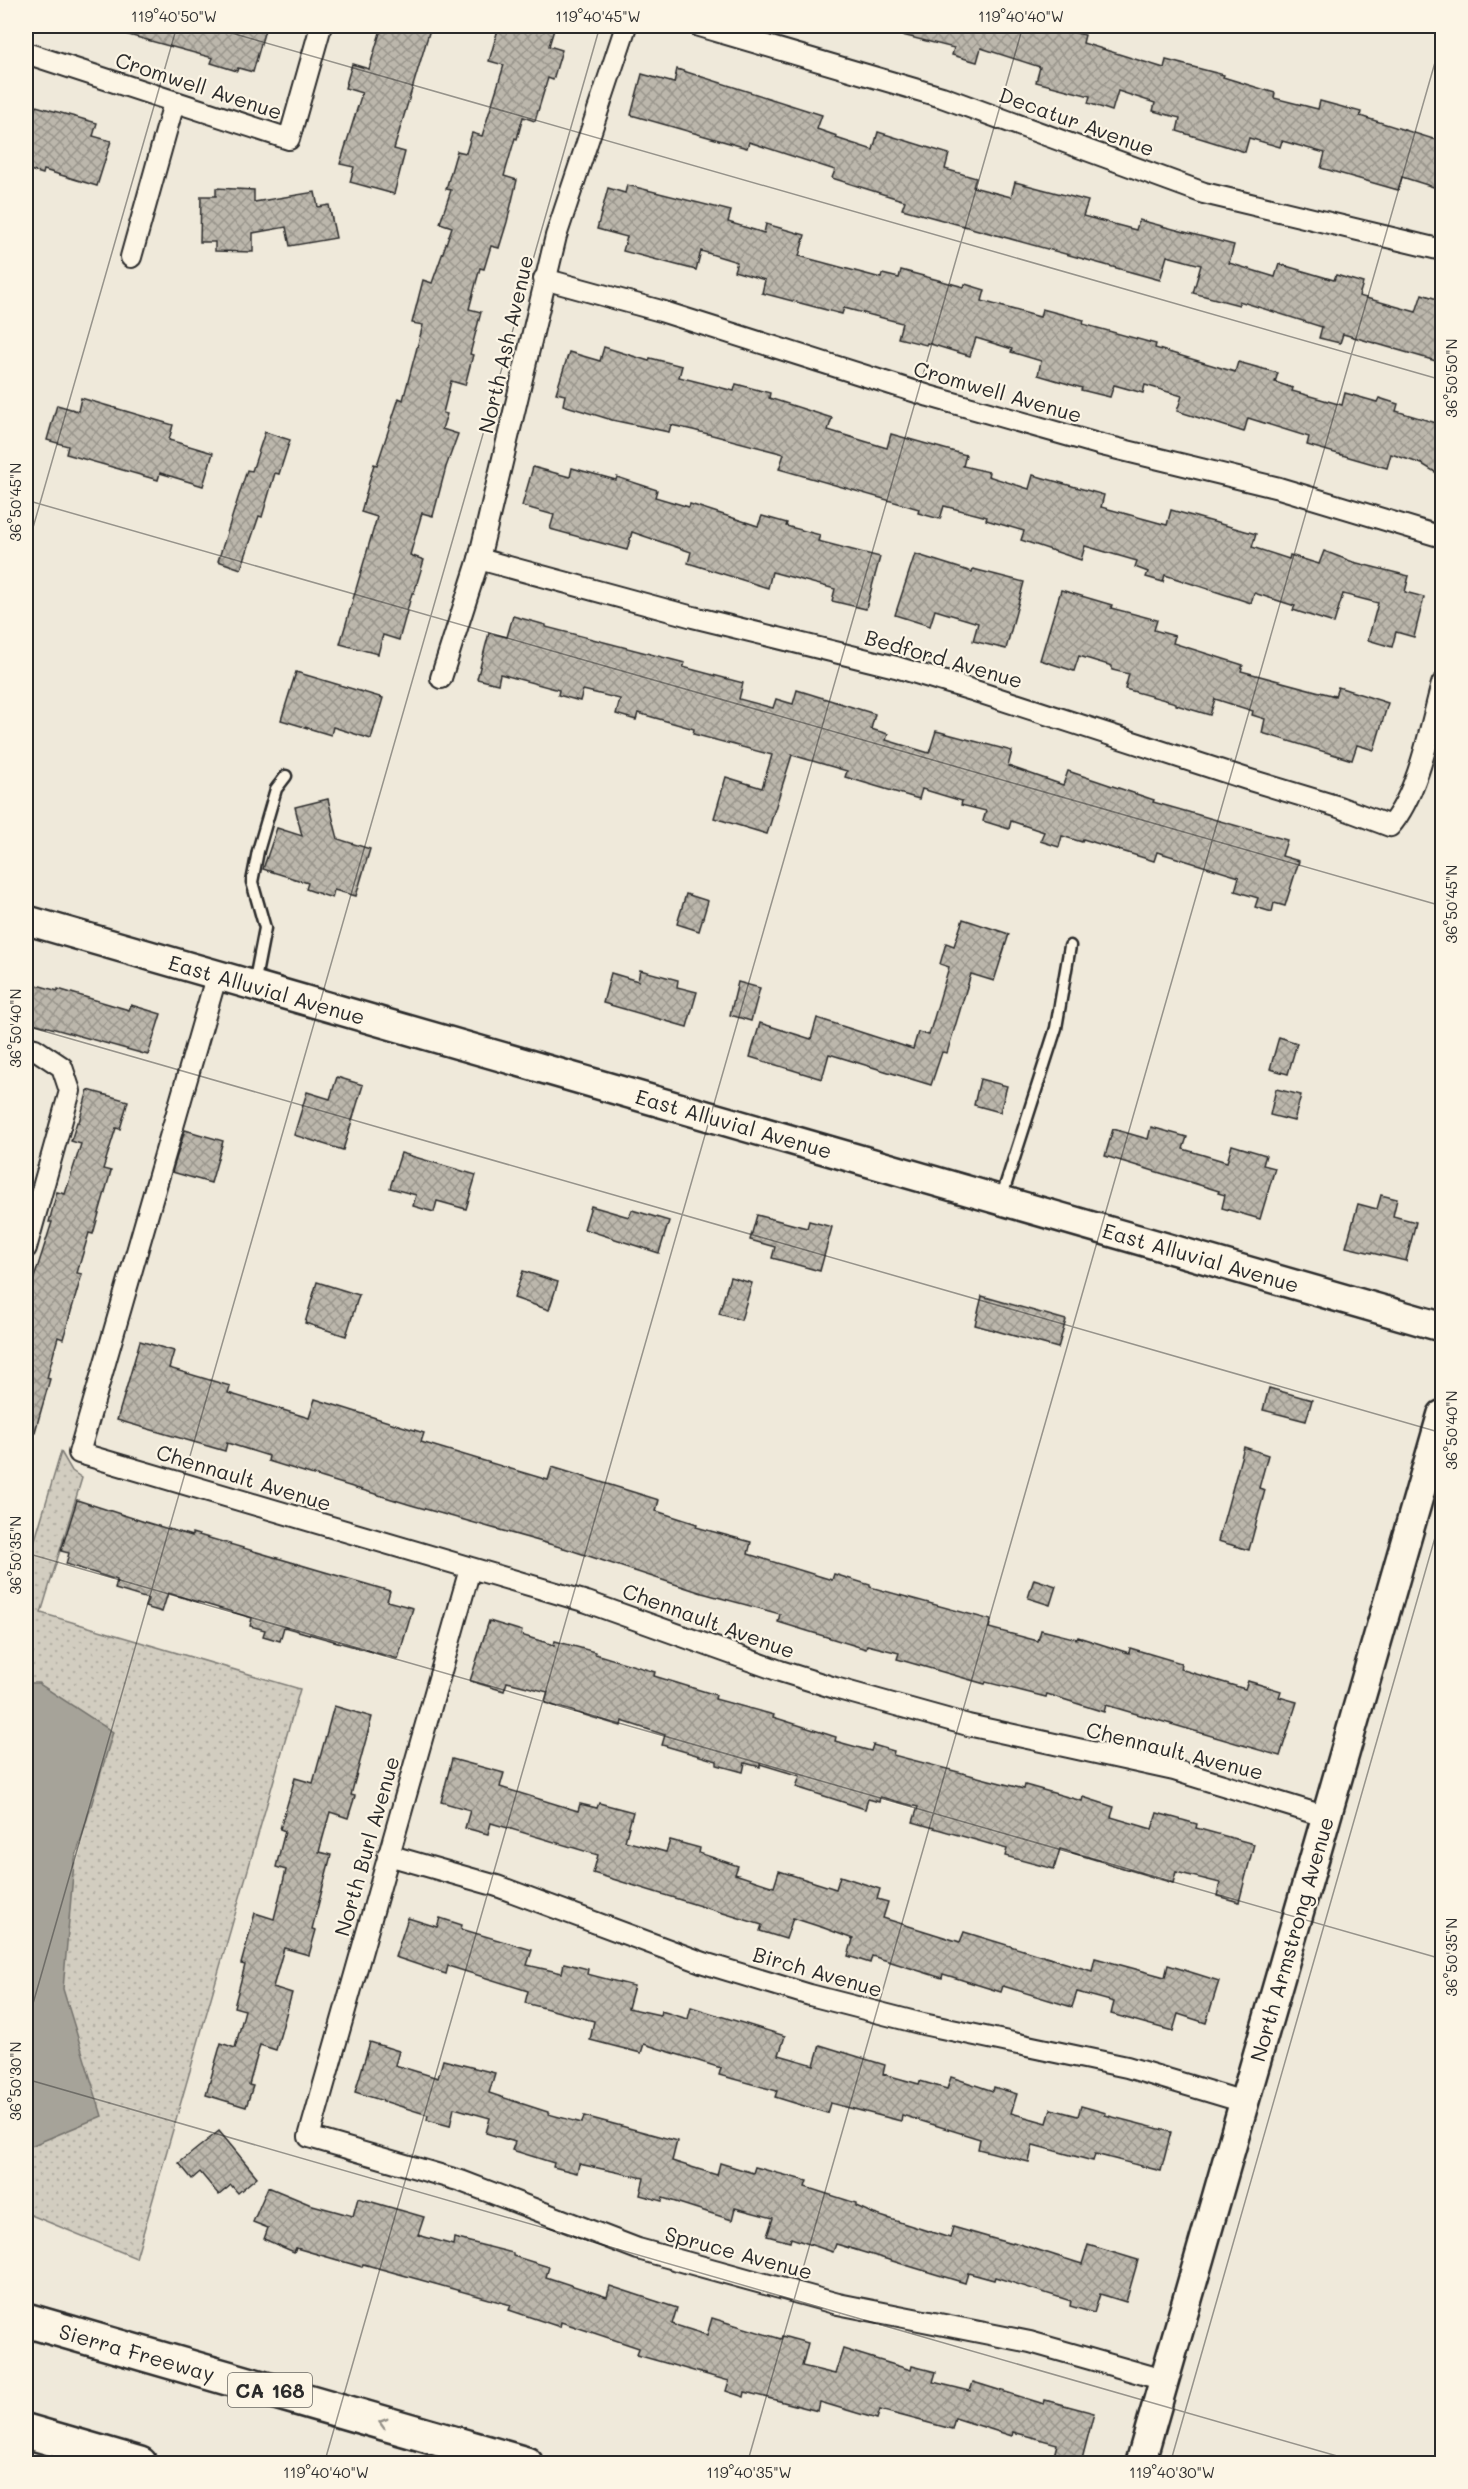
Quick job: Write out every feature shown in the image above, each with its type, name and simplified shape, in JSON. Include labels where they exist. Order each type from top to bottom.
[{"type":"highway","points":[[26,2300],[101,2342]]},
{"type":"highway","name":"Sierra Freeway","points":[[26,2320],[526,2463]]},
{"type":"highway","points":[[26,2433],[140,2463]]},
{"type":"street","name":"Cromwell Avenue","points":[[26,53],[288,139],[321,26]]},
{"type":"street","name":"North Ash Avenue","points":[[441,678],[479,559],[544,279],[626,26]]},
{"type":"street","name":"Decatur Avenue","points":[[699,26],[942,97],[1204,193],[1443,250]]},
{"type":"street","points":[[131,257],[174,103]]},
{"type":"street","name":"Cromwell Avenue","points":[[544,279],[661,311],[846,371],[961,405],[1098,444],[1279,488],[1443,537]]},
{"type":"street","name":"Bedford Avenue","points":[[479,559],[693,617],[896,667],[1336,806],[1390,826],[1402,812],[1412,788],[1443,684]]},
{"type":"street","name":"East Alluvial Avenue","points":[[26,920],[1443,1327]]},
{"type":"street","name":"Chennault Avenue","points":[[217,974],[79,1453],[629,1615],[780,1671],[847,1692],[979,1728],[1174,1770],[1327,1817]]},
{"type":"street","points":[[26,1047],[35,1049],[62,1067],[70,1091],[30,1212],[26,1248]]},
{"type":"street","name":"North Armstrong Avenue","points":[[1140,2463],[1327,1817],[1430,1474],[1443,1416]]},
{"type":"street","name":"North Burl Avenue","points":[[309,2137],[470,1569]]},
{"type":"street","name":"Birch Avenue","points":[[388,1855],[497,1886],[704,1963],[810,1995],[923,2024],[1104,2061],[1244,2102]]},
{"type":"street","name":"Spruce Avenue","points":[[309,2137],[461,2181],[638,2249],[838,2304],[1030,2342],[1164,2380]]},
{"type":"lane","points":[[254,985],[265,928],[252,882],[258,851],[276,789],[286,776]]},
{"type":"lane","points":[[1001,1199],[1056,1028],[1070,946]]},
{"type":"shaded area","points":[[61,1452],[72,1471],[82,1478],[41,1613],[300,1689],[136,2258],[26,2213],[26,1570]]},
{"type":"shaded area","points":[[26,1683],[38,1683],[113,1732],[74,1863],[63,1989],[102,2116],[26,2148]]},
{"type":"building","points":[[115,26],[266,26],[253,72],[238,68],[237,71],[211,63],[213,58],[114,31]]},
{"type":"building","points":[[382,26],[431,26],[394,149],[405,152],[394,194],[350,182],[354,167],[340,164],[362,93],[345,88],[352,64],[369,69]]},
{"type":"building","points":[[499,26],[555,26],[549,46],[562,50],[553,80],[548,78],[535,121],[523,117],[517,139],[515,138],[504,176],[517,180],[507,222],[499,248],[491,246],[484,269],[480,268],[469,309],[481,312],[470,354],[473,355],[465,385],[451,381],[443,413],[447,414],[442,429],[458,434],[446,467],[433,516],[422,513],[410,555],[424,560],[399,640],[383,635],[378,654],[340,644],[377,517],[361,512],[374,464],[377,465],[399,398],[403,400],[423,325],[412,323],[423,280],[432,283],[452,227],[440,223],[451,190],[446,189],[457,151],[466,153],[472,133],[482,136],[504,65],[489,61]]},
{"type":"building","points":[[890,26],[1048,26],[1085,35],[1083,43],[1164,68],[1166,60],[1224,75],[1223,77],[1275,93],[1274,98],[1318,109],[1320,101],[1361,112],[1360,116],[1443,142],[1443,190],[1402,177],[1398,190],[1321,168],[1325,153],[1282,141],[1280,147],[1249,138],[1245,152],[1177,131],[1180,118],[1153,111],[1155,103],[1118,91],[1112,111],[1088,103],[1090,96],[1036,82],[1040,67],[981,48],[977,62],[952,55],[954,48],[890,32]]},
{"type":"building","points":[[677,69],[822,115],[817,129],[873,150],[878,132],[949,154],[945,169],[976,178],[973,187],[1011,197],[1015,182],[1088,201],[1083,216],[1136,230],[1139,220],[1234,245],[1229,263],[1275,277],[1279,264],[1334,280],[1336,275],[1363,283],[1359,296],[1416,312],[1422,294],[1443,301],[1443,341],[1436,361],[1343,334],[1340,343],[1319,338],[1322,327],[1239,301],[1239,305],[1193,293],[1201,265],[1167,256],[1160,280],[902,209],[905,201],[832,178],[835,170],[749,142],[747,148],[631,115],[642,74],[674,83]]},
{"type":"building","points":[[36,106],[97,123],[93,136],[111,141],[97,186],[44,170],[43,174],[26,169],[26,118],[32,120]]},
{"type":"building","points":[[627,185],[731,211],[728,222],[764,233],[766,224],[805,235],[799,256],[881,278],[882,274],[899,278],[901,270],[964,287],[965,284],[985,290],[982,301],[1040,317],[1042,309],[1084,320],[1083,324],[1156,344],[1155,348],[1235,372],[1238,362],[1278,373],[1275,382],[1293,388],[1292,391],[1342,405],[1345,393],[1377,402],[1379,398],[1398,404],[1396,411],[1443,425],[1443,477],[1422,464],[1391,454],[1387,468],[1307,445],[1309,437],[1248,418],[1244,432],[1177,411],[1182,396],[1145,385],[1143,393],[1114,385],[1110,397],[1081,390],[1082,388],[1038,375],[1041,361],[976,338],[970,356],[927,343],[926,345],[898,338],[902,323],[844,308],[842,314],[762,293],[765,280],[734,271],[737,262],[701,251],[696,270],[623,251],[627,237],[597,229],[608,188],[625,193]]},
{"type":"building","points":[[216,188],[254,190],[254,202],[315,192],[318,207],[329,205],[336,238],[290,246],[286,227],[253,233],[253,252],[215,251],[215,242],[200,242],[201,196],[216,196]]},
{"type":"building","points":[[604,347],[649,361],[650,358],[682,366],[679,377],[734,391],[736,384],[770,393],[769,398],[832,418],[828,430],[887,448],[891,434],[966,455],[963,466],[989,472],[988,476],[1029,489],[1033,475],[1104,495],[1101,507],[1167,525],[1171,510],[1256,534],[1252,547],[1289,559],[1290,555],[1319,564],[1324,551],[1353,562],[1409,576],[1405,592],[1424,597],[1414,637],[1396,632],[1392,647],[1368,640],[1378,603],[1343,594],[1334,623],[1293,610],[1295,606],[1254,593],[1251,603],[1165,575],[1163,582],[1146,577],[1148,572],[1135,567],[1137,561],[1085,546],[1081,560],[1021,540],[1024,531],[986,520],[987,517],[944,506],[940,519],[918,513],[919,509],[779,469],[784,454],[671,425],[669,432],[612,420],[563,405],[565,395],[556,393],[569,352],[600,361]]},
{"type":"building","points":[[81,398],[173,425],[169,440],[213,453],[203,486],[160,473],[158,480],[66,454],[68,446],[47,440],[57,405],[78,411]]},
{"type":"building","points":[[265,432],[290,440],[279,474],[275,473],[262,517],[259,516],[241,569],[218,561],[247,470],[252,471]]},
{"type":"building","points":[[533,467],[570,477],[572,468],[616,480],[617,477],[657,490],[655,497],[689,507],[690,504],[758,526],[762,516],[787,523],[786,526],[820,535],[818,541],[880,557],[866,609],[832,601],[835,589],[772,572],[768,588],[688,563],[691,552],[632,532],[627,550],[550,529],[554,515],[522,506]]},
{"type":"building","points":[[915,554],[972,572],[973,569],[1024,582],[1006,649],[973,641],[978,623],[935,610],[930,626],[895,615]]},
{"type":"building","points":[[1061,590],[1112,605],[1111,608],[1157,620],[1154,630],[1175,636],[1173,643],[1243,665],[1241,671],[1335,696],[1338,687],[1388,703],[1374,750],[1357,745],[1352,760],[1262,733],[1265,719],[1252,715],[1253,711],[1215,699],[1210,715],[1125,689],[1129,674],[1112,670],[1112,666],[1079,656],[1074,671],[1040,660]]},
{"type":"building","points":[[513,616],[546,625],[546,627],[685,663],[683,667],[743,683],[739,699],[773,708],[776,699],[793,704],[797,690],[875,714],[871,729],[888,734],[886,740],[929,753],[936,731],[1012,751],[1008,766],[1063,785],[1068,771],[1154,800],[1153,802],[1287,840],[1282,856],[1299,861],[1285,906],[1274,903],[1272,912],[1255,907],[1258,898],[1235,891],[1239,877],[1200,865],[1157,852],[1154,861],[1083,839],[1082,842],[1062,836],[1059,847],[1040,841],[1044,832],[1011,821],[1009,829],[983,821],[986,811],[961,805],[962,801],[922,789],[919,799],[845,777],[847,771],[792,755],[767,834],[714,818],[726,777],[762,788],[772,755],[693,734],[694,729],[638,713],[636,720],[616,714],[620,699],[583,690],[580,701],[558,695],[559,690],[500,674],[498,684],[477,679],[489,633],[507,637]]},
{"type":"building","points":[[296,672],[383,698],[371,739],[333,727],[331,735],[281,720]]},
{"type":"building","points":[[328,799],[338,839],[370,849],[356,896],[334,890],[332,898],[306,889],[308,883],[263,869],[277,828],[302,836],[295,807]]},
{"type":"building","points":[[686,894],[708,901],[699,931],[677,924]]},
{"type":"building","points":[[963,919],[1009,934],[994,981],[971,974],[947,1053],[942,1052],[931,1085],[829,1054],[822,1079],[750,1057],[760,1023],[811,1039],[817,1018],[913,1049],[918,1032],[929,1035],[949,967],[940,964],[946,943],[954,946]]},
{"type":"building","points":[[640,970],[678,980],[677,987],[697,992],[687,1027],[603,1003],[611,973],[638,981]]},
{"type":"building","points":[[26,982],[129,1010],[131,1005],[161,1014],[148,1055],[26,1021]]},
{"type":"building","points":[[738,982],[760,988],[751,1021],[730,1015]]},
{"type":"building","points":[[1279,1037],[1297,1043],[1288,1074],[1270,1069]]},
{"type":"building","points":[[337,1077],[363,1085],[343,1150],[294,1135],[307,1092],[330,1099]]},
{"type":"building","points":[[980,1079],[1007,1086],[1000,1112],[974,1105]]},
{"type":"building","points":[[1276,1089],[1301,1095],[1294,1121],[1270,1115]]},
{"type":"building","points":[[88,1090],[128,1101],[120,1129],[116,1128],[103,1169],[111,1171],[93,1234],[89,1233],[77,1273],[82,1274],[63,1339],[58,1337],[47,1378],[50,1379],[31,1446],[26,1446],[26,1303],[52,1222],[49,1222],[57,1192],[65,1194],[81,1144],[71,1141]]},
{"type":"building","points":[[1151,1127],[1187,1137],[1183,1149],[1227,1162],[1232,1145],[1266,1155],[1263,1165],[1275,1168],[1260,1219],[1222,1208],[1225,1195],[1218,1193],[1219,1191],[1105,1156],[1113,1129],[1148,1139]]},
{"type":"building","points":[[185,1130],[223,1141],[211,1183],[172,1172]]},
{"type":"building","points":[[401,1153],[476,1175],[466,1209],[437,1201],[434,1212],[413,1206],[416,1195],[390,1188]]},
{"type":"building","points":[[1381,1195],[1397,1199],[1393,1216],[1416,1222],[1406,1261],[1346,1247],[1358,1204],[1377,1209]]},
{"type":"building","points":[[591,1206],[629,1217],[632,1210],[669,1221],[659,1253],[584,1229]]},
{"type":"building","points":[[757,1215],[807,1228],[809,1221],[832,1227],[820,1271],[772,1258],[775,1247],[750,1240]]},
{"type":"building","points":[[523,1271],[558,1282],[549,1310],[514,1298]]},
{"type":"building","points":[[730,1277],[752,1283],[741,1320],[719,1314]]},
{"type":"building","points":[[317,1282],[359,1295],[346,1336],[305,1323]]},
{"type":"building","points":[[982,1296],[1066,1320],[1058,1348],[975,1325]]},
{"type":"building","points":[[140,1341],[174,1351],[169,1368],[230,1386],[228,1393],[309,1418],[315,1399],[424,1433],[421,1442],[548,1480],[552,1467],[659,1500],[656,1511],[697,1524],[696,1527],[751,1542],[748,1554],[832,1580],[834,1574],[870,1585],[870,1587],[991,1620],[989,1628],[1038,1641],[1041,1630],[1077,1639],[1078,1637],[1129,1653],[1130,1648],[1181,1663],[1180,1669],[1245,1689],[1248,1681],[1281,1691],[1279,1697],[1297,1702],[1280,1756],[1106,1705],[1104,1712],[1047,1694],[1046,1697],[986,1682],[985,1684],[897,1659],[899,1653],[867,1645],[866,1649],[778,1622],[780,1614],[702,1593],[567,1549],[411,1505],[268,1461],[269,1456],[227,1443],[225,1451],[117,1420]]},
{"type":"building","points":[[1269,1388],[1312,1400],[1306,1421],[1263,1410]]},
{"type":"building","points":[[1244,1447],[1268,1455],[1259,1488],[1265,1490],[1249,1550],[1218,1541]]},
{"type":"building","points":[[77,1500],[192,1536],[192,1533],[390,1591],[387,1601],[413,1608],[398,1659],[284,1627],[280,1641],[263,1636],[265,1630],[250,1626],[252,1618],[168,1593],[162,1612],[145,1607],[148,1599],[115,1589],[117,1580],[66,1564],[69,1553],[61,1551]]},
{"type":"building","points":[[1034,1579],[1056,1586],[1050,1605],[1028,1598]]},
{"type":"building","points":[[489,1621],[522,1631],[521,1635],[554,1645],[555,1641],[595,1652],[595,1654],[655,1672],[654,1676],[716,1695],[715,1699],[774,1715],[773,1717],[836,1737],[835,1741],[871,1751],[873,1745],[894,1751],[893,1755],[1024,1789],[1025,1785],[1082,1801],[1083,1797],[1114,1807],[1111,1817],[1152,1829],[1157,1813],[1197,1824],[1196,1828],[1254,1844],[1239,1902],[1217,1896],[1220,1883],[1176,1872],[1173,1883],[1060,1849],[1054,1869],[1005,1856],[1007,1849],[913,1822],[918,1807],[880,1797],[879,1802],[868,1799],[865,1809],[796,1787],[800,1776],[760,1764],[760,1767],[745,1763],[743,1772],[717,1765],[717,1761],[662,1745],[665,1735],[622,1721],[621,1726],[545,1703],[548,1692],[507,1682],[504,1691],[470,1681]]},
{"type":"building","points":[[334,1706],[372,1717],[351,1795],[355,1796],[348,1818],[330,1812],[319,1852],[331,1855],[312,1929],[316,1930],[309,1955],[284,1948],[273,1987],[292,1993],[276,2050],[260,2045],[249,2085],[253,2086],[246,2107],[206,2095],[221,2043],[235,2048],[245,2010],[234,2007],[245,1965],[241,1964],[255,1913],[274,1919],[286,1870],[276,1867],[285,1831],[280,1829],[295,1778],[313,1783]]},
{"type":"building","points":[[452,1759],[504,1773],[500,1787],[578,1811],[580,1804],[597,1808],[599,1803],[633,1812],[625,1841],[666,1852],[670,1840],[700,1848],[699,1853],[738,1866],[735,1874],[774,1887],[779,1871],[836,1889],[840,1876],[880,1889],[877,1899],[888,1902],[883,1918],[960,1942],[964,1932],[1092,1971],[1095,1958],[1165,1977],[1168,1965],[1219,1981],[1206,2023],[1178,2014],[1173,2031],[1111,2014],[1114,2002],[1077,1992],[1072,2007],[1003,1986],[1001,1992],[943,1974],[942,1978],[872,1956],[870,1963],[848,1956],[853,1939],[824,1928],[793,1918],[786,1939],[760,1931],[762,1925],[593,1873],[598,1855],[491,1823],[488,1834],[465,1828],[470,1810],[441,1802]]},
{"type":"building","points":[[408,1918],[437,1927],[440,1918],[462,1925],[461,1929],[532,1950],[527,1965],[562,1973],[564,1963],[588,1969],[587,1974],[634,1986],[628,2008],[660,2015],[661,2011],[688,2019],[691,2007],[785,2036],[779,2055],[814,2065],[820,2045],[885,2065],[883,2074],[919,2084],[920,2081],[947,2089],[951,2077],[993,2091],[994,2087],[1017,2094],[1011,2113],[1047,2123],[1051,2109],[1078,2116],[1081,2106],[1106,2113],[1105,2115],[1171,2132],[1161,2171],[1095,2154],[1093,2161],[1033,2145],[1029,2162],[978,2149],[980,2139],[902,2115],[901,2121],[830,2103],[827,2113],[775,2097],[777,2091],[719,2075],[721,2068],[644,2044],[641,2053],[590,2040],[594,2021],[525,2003],[528,1991],[448,1966],[446,1974],[395,1957]]},
{"type":"building","points":[[370,2042],[399,2051],[395,2065],[438,2078],[443,2060],[495,2073],[489,2093],[548,2112],[548,2114],[582,2123],[584,2116],[677,2141],[672,2161],[717,2175],[720,2163],[753,2173],[755,2167],[807,2181],[805,2187],[856,2203],[856,2206],[874,2214],[950,2238],[953,2227],[1012,2244],[1013,2242],[1082,2264],[1088,2245],[1138,2260],[1126,2302],[1100,2294],[1094,2313],[1070,2306],[1071,2301],[995,2277],[994,2280],[968,2273],[965,2283],[836,2244],[833,2252],[791,2238],[790,2242],[767,2236],[773,2218],[735,2208],[732,2220],[663,2198],[662,2201],[640,2195],[644,2178],[579,2164],[577,2173],[553,2167],[554,2163],[512,2150],[515,2142],[486,2133],[490,2118],[454,2108],[450,2126],[427,2120],[428,2115],[355,2092]]},
{"type":"building","points":[[219,2131],[257,2177],[238,2193],[231,2185],[219,2195],[200,2172],[192,2179],[179,2163]]},
{"type":"building","points":[[268,2187],[309,2204],[353,2216],[358,2198],[424,2217],[418,2235],[453,2245],[454,2238],[513,2253],[513,2256],[549,2267],[546,2277],[607,2297],[610,2286],[677,2308],[672,2324],[707,2335],[712,2318],[781,2339],[782,2336],[808,2343],[802,2366],[835,2374],[843,2349],[911,2370],[912,2366],[936,2372],[933,2382],[970,2391],[973,2382],[1044,2404],[1045,2400],[1094,2413],[1081,2463],[1054,2456],[1057,2444],[1013,2432],[1012,2436],[955,2418],[952,2429],[880,2410],[877,2419],[820,2402],[818,2411],[745,2392],[744,2397],[726,2391],[729,2381],[637,2355],[639,2348],[561,2322],[560,2327],[509,2310],[511,2305],[363,2264],[362,2267],[296,2248],[294,2252],[264,2239],[268,2228],[253,2222]]}]
